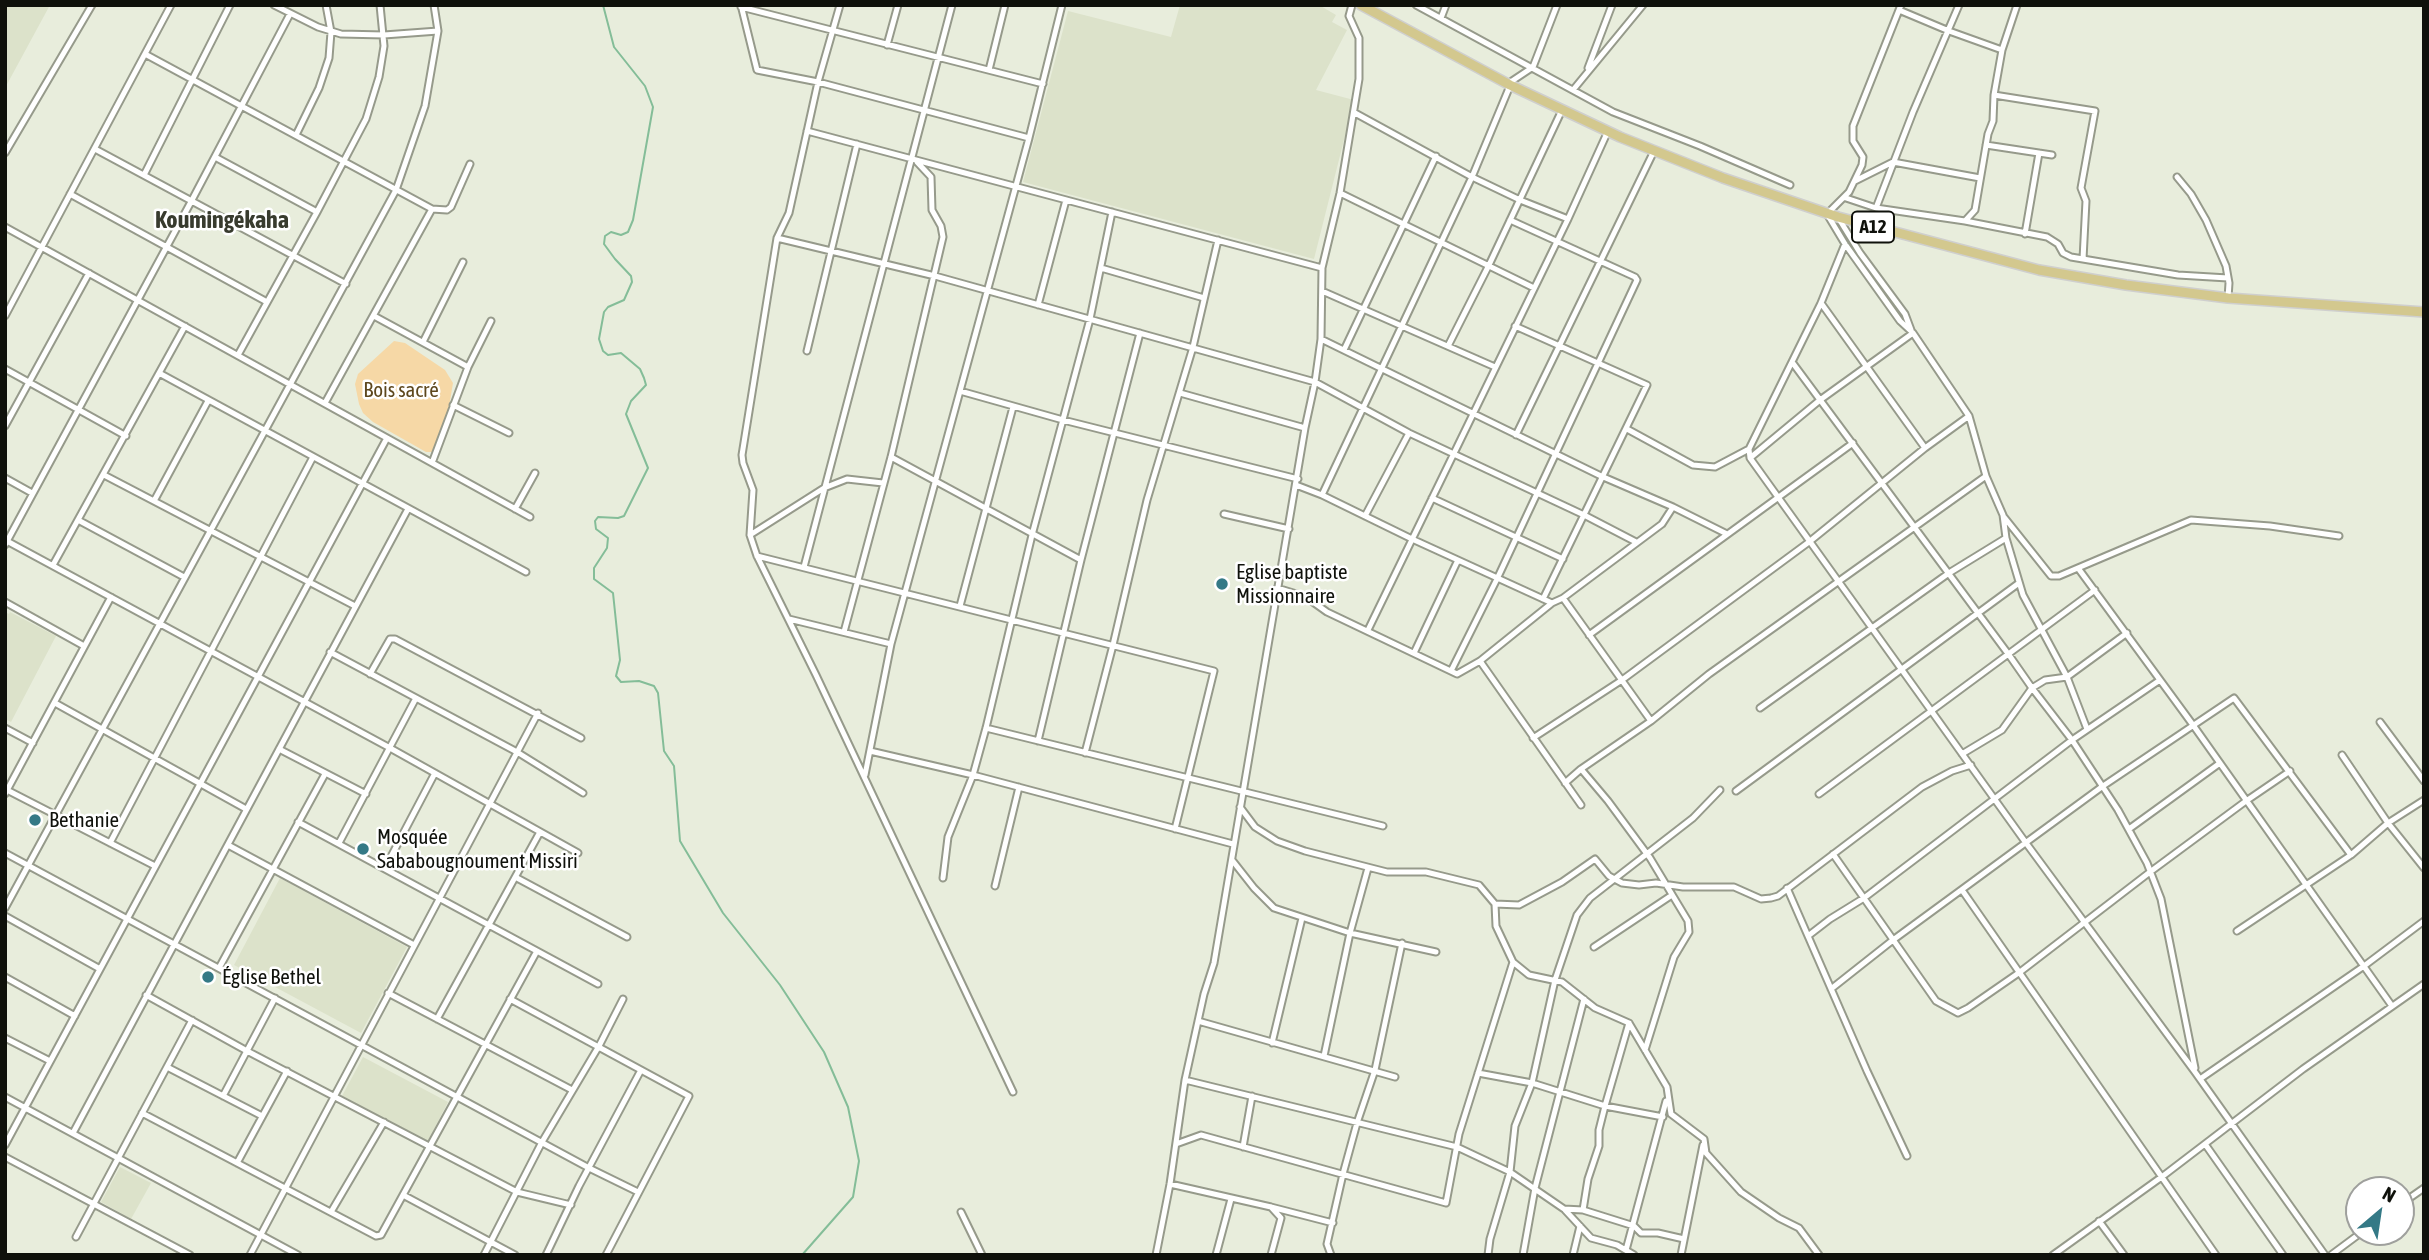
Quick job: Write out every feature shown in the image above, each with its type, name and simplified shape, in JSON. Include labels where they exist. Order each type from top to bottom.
[{"type":"main road","name":"A12","points":[[1367,7],[1510,85],[1608,131],[1654,151],[1827,214],[2039,270],[2228,298],[2424,312]]},
{"type":"street","points":[[5,153],[92,5]]},
{"type":"street","points":[[5,316],[171,5]]},
{"type":"street","points":[[144,175],[230,5]]},
{"type":"street","points":[[274,5],[331,32],[346,35],[438,31]]},
{"type":"street","points":[[296,135],[325,75],[329,58],[331,32],[326,5]]},
{"type":"street","points":[[238,355],[344,162],[371,105],[383,58],[384,35],[380,5]]},
{"type":"street","points":[[5,908],[396,190],[425,106],[438,31],[434,5]]},
{"type":"street","points":[[840,5],[818,82],[789,213],[777,238],[742,455],[753,490],[750,535],[757,556],[1013,1092]]},
{"type":"street","points":[[887,45],[898,5]]},
{"type":"street","points":[[804,568],[952,5]]},
{"type":"street","points":[[989,71],[1005,5]]},
{"type":"street","points":[[864,777],[891,644],[1029,138],[1062,5]]},
{"type":"street","points":[[1156,1255],[1170,1184],[1185,1080],[1203,994],[1214,963],[1277,588],[1315,382],[1321,339],[1322,268],[1355,113],[1359,79],[1359,38],[1349,16],[1352,5]]},
{"type":"street","points":[[1416,5],[1613,112],[1790,185]]},
{"type":"street","points":[[1441,18],[1446,5]]},
{"type":"street","points":[[1322,495],[1472,177],[1510,85],[1533,67],[1557,5]]},
{"type":"street","points":[[1586,73],[1612,5]]},
{"type":"street","points":[[1573,90],[1643,5]]},
{"type":"street","points":[[1875,208],[1959,5]]},
{"type":"street","points":[[1965,221],[1975,210],[1986,145],[1993,121],[1994,95],[2002,50],[2017,5]]},
{"type":"street","points":[[1029,138],[818,82],[757,70],[741,6],[1043,84]]},
{"type":"street","points":[[1913,333],[1900,321],[1844,244],[1827,214],[1846,198],[1856,181],[1863,159],[1853,141],[1853,126],[1900,7],[1949,31],[2002,50]]},
{"type":"street","points":[[290,14],[6,542],[390,747],[579,853]]},
{"type":"street","points":[[145,54],[432,209],[447,210],[452,207],[470,164]]},
{"type":"street","points":[[1994,95],[2095,111],[2081,188],[2086,201],[2083,259]]},
{"type":"street","points":[[1448,346],[1562,110]]},
{"type":"street","points":[[1355,113],[1472,177],[1568,219]]},
{"type":"street","points":[[807,131],[1322,268]]},
{"type":"street","points":[[1368,630],[1608,131]]},
{"type":"street","points":[[807,351],[857,144]]},
{"type":"street","points":[[1986,145],[2052,155]]},
{"type":"street","points":[[95,149],[346,284]]},
{"type":"street","points":[[1516,435],[1654,151]]},
{"type":"street","points":[[2025,234],[2039,153]]},
{"type":"street","points":[[1344,351],[1436,156]]},
{"type":"street","points":[[215,157],[317,212]]},
{"type":"street","points":[[844,632],[891,457],[943,237],[932,210],[931,177],[913,159]]},
{"type":"street","points":[[1856,181],[1893,162],[1980,178]]},
{"type":"street","points":[[2177,177],[2191,194],[2206,220],[2226,266],[2228,298]]},
{"type":"street","points":[[1339,193],[1534,288]]},
{"type":"street","points":[[70,194],[267,302]]},
{"type":"street","points":[[1846,198],[1875,208],[1965,221],[2047,237],[2066,255],[2083,259],[2178,275],[2228,278]]},
{"type":"street","points":[[1038,305],[1066,200]]},
{"type":"street","points":[[325,403],[432,209]]},
{"type":"street","points":[[943,878],[948,837],[973,775],[986,729],[1032,535],[1090,319],[1112,212]]},
{"type":"street","points":[[1838,217],[1860,254],[1905,314],[1913,333],[1969,416],[1986,476],[2003,515],[2051,576],[2059,576],[2191,520],[2270,526],[2339,536]]},
{"type":"street","points":[[1451,671],[1637,281],[1635,277],[1510,220]]},
{"type":"street","points":[[5,227],[530,517]]},
{"type":"street","points":[[777,238],[935,276],[1315,382],[1409,433],[1636,542]]},
{"type":"street","points":[[1085,752],[1147,500],[1193,347],[1218,240]]},
{"type":"street","points":[[1844,244],[1821,303],[1749,449],[1750,458],[2325,1255]]},
{"type":"street","points":[[423,342],[463,262]]},
{"type":"street","points":[[1101,268],[1205,298]]},
{"type":"street","points":[[5,426],[89,274]]},
{"type":"street","points":[[1322,291],[1495,367]]},
{"type":"street","points":[[1821,303],[1925,448]]},
{"type":"street","points":[[374,316],[468,367]]},
{"type":"street","points":[[432,463],[468,367],[491,321]]},
{"type":"street","points":[[53,565],[185,326]]},
{"type":"street","points":[[1515,326],[1647,385],[1543,599]]},
{"type":"street","points":[[1038,741],[1081,560],[1140,333]]},
{"type":"street","points":[[1750,458],[1820,400],[1913,333]]},
{"type":"street","points":[[1321,339],[1601,477],[1727,534]]},
{"type":"street","points":[[1792,362],[2072,740],[2129,829],[2161,899],[2195,1072]]},
{"type":"street","points":[[5,369],[126,436]]},
{"type":"street","points":[[159,373],[526,572]]},
{"type":"street","points":[[960,391],[1063,421],[1164,444],[1297,482],[1412,539],[1552,603]]},
{"type":"street","points":[[1180,393],[1305,428]]},
{"type":"street","points":[[154,501],[208,401]]},
{"type":"street","points":[[453,405],[509,433]]},
{"type":"street","points":[[960,606],[1013,407]]},
{"type":"street","points":[[1534,738],[1622,680],[1809,542],[1969,416]]},
{"type":"street","points":[[1627,429],[1693,465],[1715,467],[1749,449]]},
{"type":"street","points":[[1365,516],[1409,433]]},
{"type":"street","points":[[5,1146],[387,438]]},
{"type":"street","points":[[1589,635],[1853,443]]},
{"type":"street","points":[[110,842],[313,457]]},
{"type":"street","points":[[891,457],[1081,560]]},
{"type":"street","points":[[515,509],[535,473]]},
{"type":"street","points":[[104,475],[355,606]]},
{"type":"street","points":[[1565,783],[1651,721],[1709,674],[1986,476]]},
{"type":"street","points":[[5,478],[32,493]]},
{"type":"street","points":[[750,535],[824,488],[847,479],[883,483]]},
{"type":"street","points":[[1432,498],[1563,559]]},
{"type":"street","points":[[1277,588],[1306,597],[1326,612],[1457,674],[1480,661],[1552,603],[1563,598],[1661,524],[1672,507]]},
{"type":"street","points":[[73,1133],[408,509]]},
{"type":"street","points":[[1224,514],[1289,529]]},
{"type":"street","points":[[2003,515],[2006,538],[2023,595],[2067,677],[2087,729]]},
{"type":"street","points":[[79,520],[184,578]]},
{"type":"street","points":[[1760,708],[1949,573],[2006,538]]},
{"type":"street","points":[[757,556],[1214,671],[1175,829]]},
{"type":"street","points":[[1414,653],[1458,560]]},
{"type":"street","points":[[2078,568],[2161,680],[2392,1006]]},
{"type":"street","points":[[1736,791],[2019,583]]},
{"type":"street","points":[[1819,794],[2095,590]]},
{"type":"street","points":[[111,597],[6,791],[57,814],[155,866]]},
{"type":"street","points":[[1563,598],[1651,721]]},
{"type":"street","points":[[5,602],[84,646]]},
{"type":"street","points":[[789,619],[891,644]]},
{"type":"street","points":[[1962,754],[2002,730],[2032,688],[2045,680],[2067,677],[2127,633]]},
{"type":"street","points":[[370,674],[393,638],[581,738]]},
{"type":"street","points":[[330,652],[517,752],[583,793]]},
{"type":"street","points":[[1480,661],[1581,805]]},
{"type":"street","points":[[1808,936],[1864,898],[2087,729],[2161,680]]},
{"type":"street","points":[[339,843],[416,698]]},
{"type":"street","points":[[1831,989],[1893,940],[2103,786],[2234,698],[2351,855]]},
{"type":"street","points":[[55,703],[246,809]]},
{"type":"street","points":[[250,1255],[538,713]]},
{"type":"street","points":[[2380,722],[2424,781]]},
{"type":"street","points":[[5,728],[33,743]]},
{"type":"street","points":[[986,729],[1382,826]]},
{"type":"street","points":[[279,749],[366,794]]},
{"type":"street","points":[[870,751],[973,775],[1233,844]]},
{"type":"street","points":[[2342,755],[2388,823],[2424,868]]},
{"type":"street","points":[[2129,829],[2220,763]]},
{"type":"street","points":[[1495,904],[1519,905],[1562,882],[1595,859],[1614,881],[1639,885],[1734,887],[1761,899],[1778,895],[1922,787],[1952,771],[1971,765]]},
{"type":"street","points":[[1581,769],[1647,855],[1688,921],[1689,932],[1674,957],[1645,1050]]},
{"type":"street","points":[[1833,854],[1936,1001],[1958,1013],[2020,972],[2150,872],[2290,771]]},
{"type":"street","points":[[219,968],[325,774]]},
{"type":"street","points":[[385,868],[435,774]]},
{"type":"street","points":[[995,886],[1019,788]]},
{"type":"street","points":[[1488,1255],[1510,1172],[1515,1126],[1532,1083],[1555,980],[1577,915],[1590,898],[1693,818],[1720,790]]},
{"type":"street","points":[[2237,931],[2351,855],[2388,823],[2424,800]]},
{"type":"street","points":[[1240,807],[1255,827],[1277,841],[1305,851],[1387,872],[1426,872],[1479,885],[1495,904],[1496,926],[1513,962],[1529,975],[1562,982],[1595,1008],[1629,1023],[1667,1087],[1671,1114],[1704,1139],[1706,1153],[1741,1192],[1799,1228],[1819,1255]]},
{"type":"street","points":[[298,822],[598,984]]},
{"type":"street","points":[[437,1019],[540,832]]},
{"type":"street","points":[[228,845],[414,945]]},
{"type":"street","points":[[5,853],[638,1192]]},
{"type":"street","points":[[1232,860],[1274,908],[1350,933],[1436,952]]},
{"type":"street","points":[[1324,1056],[1367,867]]},
{"type":"street","points":[[517,878],[627,937]]},
{"type":"street","points":[[1787,888],[1907,1156]]},
{"type":"street","points":[[1962,890],[2216,1255]]},
{"type":"street","points":[[1594,947],[1672,895]]},
{"type":"street","points":[[5,916],[100,969]]},
{"type":"street","points":[[1272,1043],[1302,918]]},
{"type":"street","points":[[2200,1079],[2424,922]]},
{"type":"street","points":[[1331,1255],[1327,1244],[1357,1123],[1375,1070],[1402,943]]},
{"type":"street","points":[[142,1113],[376,1236],[381,1235],[537,951]]},
{"type":"street","points":[[1176,1144],[1202,1135],[1446,1203],[1459,1133],[1513,962]]},
{"type":"street","points":[[5,977],[75,1016]]},
{"type":"street","points":[[2055,1254],[2303,1069],[2424,984]]},
{"type":"street","points":[[388,993],[572,1090]]},
{"type":"street","points":[[146,995],[517,1192],[571,1205]]},
{"type":"street","points":[[223,1096],[275,998]]},
{"type":"street","points":[[510,999],[689,1096],[606,1255]]},
{"type":"street","points":[[484,1255],[542,1142],[599,1046],[623,999]]},
{"type":"street","points":[[1523,1255],[1535,1188],[1584,999]]},
{"type":"street","points":[[76,1237],[192,1020]]},
{"type":"street","points":[[1198,1021],[1395,1077]]},
{"type":"street","points":[[1583,1210],[1588,1179],[1599,1146],[1599,1130],[1629,1023]]},
{"type":"street","points":[[5,1038],[50,1062]]},
{"type":"street","points":[[167,1067],[262,1116]]},
{"type":"street","points":[[546,1255],[641,1070]]},
{"type":"street","points":[[237,1163],[287,1071]]},
{"type":"street","points":[[1478,1073],[1532,1083],[1605,1106],[1662,1117]]},
{"type":"street","points":[[1185,1080],[1457,1147],[1510,1172],[1535,1188],[1564,1209],[1591,1238],[1617,1245],[1634,1255]]},
{"type":"street","points":[[1243,1147],[1252,1096]]},
{"type":"street","points":[[5,1097],[298,1255]]},
{"type":"street","points":[[1626,1250],[1667,1098]]},
{"type":"street","points":[[331,1212],[384,1122]]},
{"type":"street","points":[[1681,1255],[1704,1139]]},
{"type":"street","points":[[2205,1144],[2283,1255]]},
{"type":"street","points":[[5,1157],[190,1255]]},
{"type":"street","points":[[1170,1184],[1333,1223]]},
{"type":"street","points":[[403,1195],[515,1255]]},
{"type":"street","points":[[1216,1255],[1231,1199]]},
{"type":"street","points":[[1271,1207],[1281,1219],[1271,1255]]},
{"type":"street","points":[[1564,1209],[1583,1210],[1634,1226],[1641,1233],[1658,1233],[1684,1239]]},
{"type":"street","points":[[961,1212],[982,1255]]},
{"type":"street","points":[[2099,1221],[2124,1255]]},
{"type":"street","points":[[1573,1255],[1580,1226]]},
{"type":"shaded area","points":[[5,5],[50,5],[5,88]]},
{"type":"shaded area","points":[[1180,5],[1319,5],[1336,15],[1332,22],[1347,30],[1316,90],[1354,100],[1314,259],[1023,182],[1068,11],[1171,37]]},
{"type":"shaded area","points":[[5,612],[10,612],[56,636],[11,722],[5,719]]},
{"type":"shaded area","points":[[280,878],[407,947],[361,1033],[234,965]]},
{"type":"shaded area","points":[[363,1057],[448,1102],[428,1141],[342,1096]]},
{"type":"shaded area","points":[[120,1167],[151,1183],[131,1219],[101,1202]]},
{"type":"green space","name":"Bois sacré","points":[[394,341],[405,343],[445,370],[453,383],[449,407],[433,452],[426,452],[373,422],[363,413],[359,404],[355,384],[358,374]]},
{"type":"waterway","points":[[603,5],[614,47],[645,86],[653,107],[633,220],[628,232],[621,235],[611,232],[605,236],[604,244],[631,276],[632,282],[624,300],[608,307],[604,312],[599,339],[603,351],[608,355],[621,353],[640,369],[644,378],[646,385],[631,401],[626,414],[648,468],[624,516],[598,517],[595,521],[596,529],[608,538],[607,548],[594,568],[594,579],[613,593],[620,660],[616,676],[621,682],[639,681],[654,686],[658,693],[664,751],[674,766],[680,841],[723,913],[780,985],[824,1052],[848,1107],[859,1161],[853,1197],[802,1255]]},
{"type":"place","name":"Eglise baptiste Missionnaire","points":[[1222,584]]},
{"type":"place","name":"Bethanie","points":[[35,820]]},
{"type":"place","name":"Mosquée Sababougnoument Missiri","points":[[363,849]]},
{"type":"place","name":"Église Bethel","points":[[208,977]]},
{"type":"district","name":"Koumingékaha","points":[[222,220]]}]
